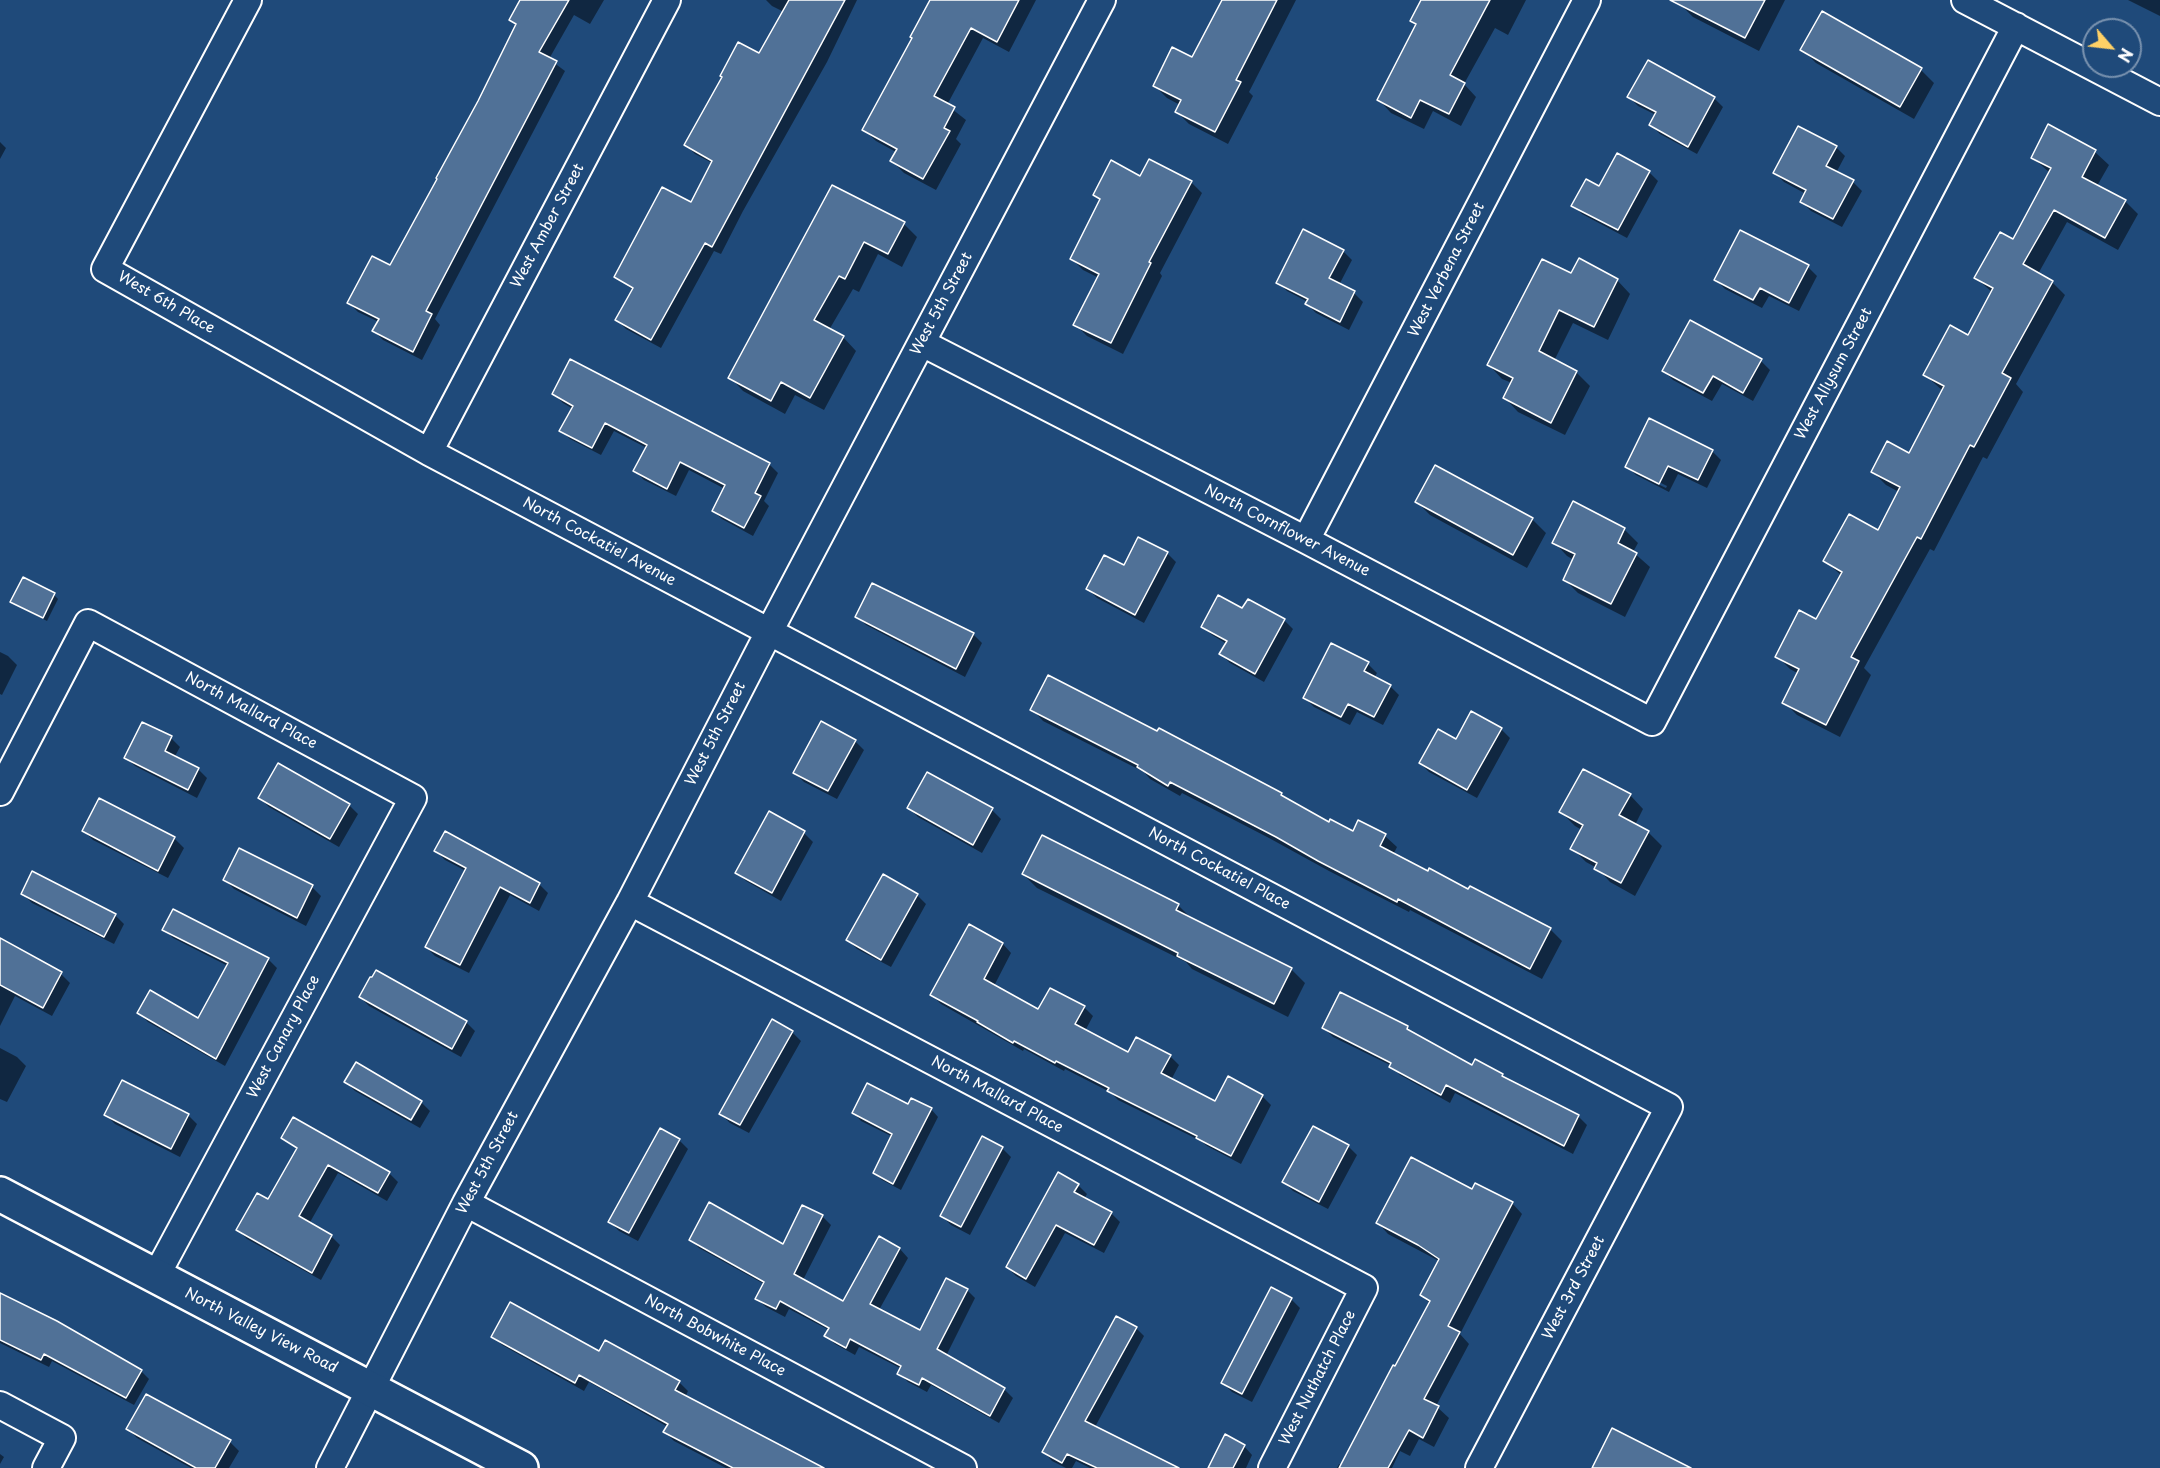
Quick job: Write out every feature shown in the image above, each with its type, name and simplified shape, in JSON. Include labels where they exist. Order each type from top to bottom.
[{"type":"street","name":"West 6th Place","points":[[248,0],[105,268],[429,452]]},
{"type":"street","name":"West Amber Street","points":[[429,452],[667,0]]},
{"type":"street","name":"West 5th Street","points":[[330,1468],[466,1203],[630,902],[769,632],[1102,0]]},
{"type":"street","name":"West Verbena Street","points":[[1306,540],[1587,0]]},
{"type":"street","points":[[1965,0],[2160,102]]},
{"type":"street","name":"West Allysum Street","points":[[1652,722],[2016,26]]},
{"type":"street","name":"North Cornflower Avenue","points":[[922,343],[1306,540],[1652,722]]},
{"type":"street","name":"North Cockatiel Avenue","points":[[429,452],[769,632]]},
{"type":"street","name":"North Mallard Place","points":[[0,792],[88,623],[413,798]]},
{"type":"street","name":"North Cockatiel Place","points":[[769,632],[1669,1107]]},
{"type":"street","name":"West Canary Place","points":[[156,1276],[413,798]]},
{"type":"street","name":"North Mallard Place","points":[[630,902],[1364,1288]]},
{"type":"street","name":"West 3rd Street","points":[[1479,1468],[1669,1107]]},
{"type":"street","name":"North Valley View Road","points":[[0,1194],[522,1468]]},
{"type":"street","name":"North Bobwhite Place","points":[[466,1203],[963,1468]]},
{"type":"street","name":"West Nuthatch Place","points":[[1272,1468],[1364,1288]]},
{"type":"street","points":[[0,1406],[62,1438],[46,1468]]},
{"type":"building","points":[[520,0],[569,0],[539,52],[557,61],[426,311],[432,314],[413,352],[372,331],[379,319],[347,303],[372,256],[390,265],[478,101],[516,24],[509,20]]},
{"type":"building","points":[[789,0],[845,0],[712,247],[705,243],[651,340],[615,320],[633,288],[614,277],[662,187],[691,202],[712,161],[684,145],[722,77],[720,76],[738,42],[759,53]]},
{"type":"building","points":[[930,0],[1019,0],[997,42],[971,28],[934,96],[955,107],[944,128],[950,131],[923,179],[890,161],[897,149],[862,130]]},
{"type":"building","points":[[1222,0],[1277,0],[1236,80],[1241,82],[1215,132],[1175,112],[1181,100],[1153,86],[1172,47],[1192,57]]},
{"type":"building","points":[[1421,0],[1490,0],[1450,75],[1465,83],[1449,114],[1420,100],[1411,118],[1377,100],[1416,24],[1410,21]]},
{"type":"building","points":[[1670,0],[1765,0],[1745,38]]},
{"type":"building","points":[[1822,11],[1922,68],[1900,107],[1800,50]]},
{"type":"building","points":[[1648,60],[1715,97],[1688,147],[1649,125],[1656,112],[1627,97]]},
{"type":"building","points":[[2048,124],[2096,150],[2082,177],[2126,200],[2105,238],[2054,210],[2023,264],[2053,281],[2002,373],[2011,378],[1974,447],[1970,445],[1921,539],[1917,537],[1851,657],[1859,661],[1826,725],[1782,703],[1799,669],[1775,657],[1799,610],[1816,619],[1842,572],[1823,561],[1849,514],[1878,530],[1900,487],[1871,472],[1887,441],[1909,453],[1944,386],[1923,375],[1950,325],[1968,335],[1993,288],[1974,278],[2000,232],[2013,239],[2051,168],[2031,158]]},
{"type":"building","points":[[1798,126],[1837,146],[1826,166],[1854,180],[1833,219],[1800,202],[1806,190],[1773,173]]},
{"type":"building","points":[[1617,153],[1650,171],[1618,230],[1571,206],[1586,179],[1599,186]]},
{"type":"building","points":[[1149,159],[1192,181],[1149,262],[1151,263],[1111,343],[1073,325],[1099,274],[1070,259],[1100,199],[1093,195],[1111,160],[1140,176]]},
{"type":"building","points":[[832,185],[905,222],[888,254],[864,242],[845,279],[839,276],[814,320],[844,336],[810,398],[781,382],[771,401],[728,378]]},
{"type":"building","points":[[1303,229],[1344,250],[1329,278],[1355,291],[1340,322],[1305,304],[1308,299],[1276,283]]},
{"type":"building","points":[[1740,230],[1809,265],[1789,303],[1760,288],[1753,300],[1714,280]]},
{"type":"building","points":[[1579,258],[1618,279],[1594,327],[1559,310],[1539,351],[1577,371],[1551,423],[1503,398],[1513,378],[1487,365],[1542,259],[1571,273]]},
{"type":"building","points":[[1690,320],[1762,359],[1743,393],[1713,376],[1703,393],[1662,371]]},
{"type":"building","points":[[570,359],[770,463],[755,493],[761,496],[744,528],[712,511],[725,485],[680,462],[667,489],[633,471],[647,445],[605,423],[592,448],[559,431],[573,406],[552,394]]},
{"type":"building","points":[[1649,418],[1713,450],[1698,480],[1668,466],[1659,484],[1625,467]]},
{"type":"building","points":[[1435,465],[1533,518],[1513,555],[1415,502]]},
{"type":"building","points":[[1573,501],[1625,528],[1618,543],[1637,553],[1611,604],[1563,580],[1575,554],[1552,543]]},
{"type":"building","points":[[1138,537],[1168,552],[1135,615],[1086,589],[1104,555],[1124,565]]},
{"type":"building","points":[[23,577],[55,593],[43,618],[10,602]]},
{"type":"building","points":[[872,583],[974,633],[956,669],[855,617]]},
{"type":"building","points":[[1218,595],[1242,608],[1248,599],[1285,619],[1255,674],[1219,654],[1227,641],[1201,627]]},
{"type":"building","points":[[1331,643],[1369,662],[1364,671],[1391,685],[1374,717],[1348,704],[1341,717],[1303,698]]},
{"type":"building","points":[[1048,675],[1157,731],[1159,728],[1282,793],[1281,795],[1329,822],[1330,819],[1353,831],[1358,820],[1386,834],[1380,846],[1468,889],[1470,886],[1551,928],[1530,969],[1398,899],[1397,902],[1318,861],[1170,782],[1168,786],[1137,767],[1138,765],[1030,710]]},
{"type":"building","points":[[1471,711],[1502,728],[1467,790],[1419,763],[1438,729],[1456,739]]},
{"type":"building","points":[[821,721],[856,740],[828,791],[793,773]]},
{"type":"building","points":[[142,722],[172,736],[165,751],[199,768],[188,790],[124,758]]},
{"type":"building","points":[[278,763],[350,804],[330,839],[258,798]]},
{"type":"building","points":[[1583,769],[1631,794],[1619,815],[1649,831],[1621,883],[1594,869],[1597,863],[1570,849],[1583,825],[1559,812]]},
{"type":"building","points":[[927,772],[993,808],[973,845],[907,808]]},
{"type":"building","points":[[99,798],[175,837],[158,871],[82,831]]},
{"type":"building","points":[[769,811],[805,831],[772,893],[735,873]]},
{"type":"building","points":[[445,831],[540,883],[530,903],[500,887],[460,965],[425,947],[466,868],[434,851]]},
{"type":"building","points":[[1042,835],[1179,904],[1176,910],[1292,968],[1274,1004],[1177,956],[1178,953],[1022,874]]},
{"type":"building","points":[[239,848],[313,885],[297,918],[223,880]]},
{"type":"building","points":[[32,871],[116,914],[104,937],[21,894]]},
{"type":"building","points":[[883,874],[918,894],[881,960],[846,940]]},
{"type":"building","points":[[173,909],[269,958],[216,1059],[137,1013],[150,990],[198,1018],[228,963],[162,930]]},
{"type":"building","points":[[969,924],[1003,943],[984,979],[1038,1009],[1050,988],[1085,1006],[1075,1024],[1128,1052],[1136,1037],[1171,1055],[1161,1073],[1215,1101],[1228,1076],[1263,1095],[1231,1156],[1196,1138],[1197,1136],[1107,1091],[1109,1088],[1014,1041],[1013,1043],[930,995]]},
{"type":"building","points":[[0,938],[62,972],[43,1008],[0,985]]},
{"type":"building","points":[[376,970],[467,1021],[452,1049],[359,997]]},
{"type":"building","points":[[1340,992],[1408,1026],[1407,1029],[1472,1065],[1475,1059],[1503,1074],[1502,1076],[1579,1115],[1564,1146],[1446,1085],[1441,1095],[1389,1067],[1391,1063],[1322,1028]]},
{"type":"building","points":[[772,1019],[793,1031],[740,1125],[719,1114]]},
{"type":"building","points":[[356,1062],[422,1101],[411,1120],[344,1082]]},
{"type":"building","points":[[122,1080],[189,1114],[171,1149],[104,1115]]},
{"type":"building","points":[[867,1083],[908,1104],[911,1098],[932,1108],[893,1184],[873,1173],[892,1134],[852,1113]]},
{"type":"building","points":[[293,1117],[390,1172],[378,1193],[328,1165],[299,1216],[332,1235],[312,1273],[236,1230],[257,1193],[268,1199],[297,1148],[281,1138]]},
{"type":"building","points":[[1313,1126],[1349,1145],[1319,1202],[1282,1182]]},
{"type":"building","points":[[660,1128],[680,1139],[629,1233],[608,1222]]},
{"type":"building","points":[[982,1136],[1003,1147],[961,1227],[940,1216]]},
{"type":"building","points":[[1411,1157],[1472,1189],[1475,1183],[1513,1202],[1448,1326],[1460,1332],[1424,1399],[1439,1406],[1423,1438],[1409,1430],[1388,1468],[1339,1468],[1393,1365],[1395,1366],[1430,1301],[1420,1295],[1439,1259],[1376,1223]]},
{"type":"building","points":[[1058,1172],[1079,1184],[1074,1192],[1112,1212],[1094,1245],[1056,1225],[1026,1279],[1006,1267]]},
{"type":"building","points":[[709,1202],[783,1244],[802,1205],[823,1215],[794,1274],[843,1301],[879,1236],[900,1248],[870,1304],[920,1330],[946,1278],[968,1289],[937,1349],[1005,1388],[990,1416],[922,1378],[919,1385],[897,1374],[901,1366],[850,1339],[846,1348],[824,1336],[829,1328],[780,1301],[776,1309],[755,1299],[764,1282],[689,1240]]},
{"type":"building","points":[[1271,1287],[1292,1298],[1242,1394],[1221,1383]]},
{"type":"building","points":[[0,1293],[57,1321],[142,1370],[126,1398],[44,1354],[41,1360],[0,1340]]},
{"type":"building","points":[[510,1302],[599,1351],[605,1340],[680,1381],[675,1390],[824,1468],[733,1468],[663,1432],[668,1424],[579,1375],[575,1383],[491,1337]]},
{"type":"building","points":[[1116,1316],[1137,1327],[1085,1421],[1179,1468],[1097,1468],[1067,1454],[1062,1463],[1042,1452]]},
{"type":"building","points":[[146,1394],[231,1440],[215,1468],[196,1468],[126,1429]]},
{"type":"building","points":[[1612,1428],[1691,1468],[1592,1468]]},
{"type":"building","points":[[1225,1434],[1245,1445],[1233,1468],[1208,1468]]}]
